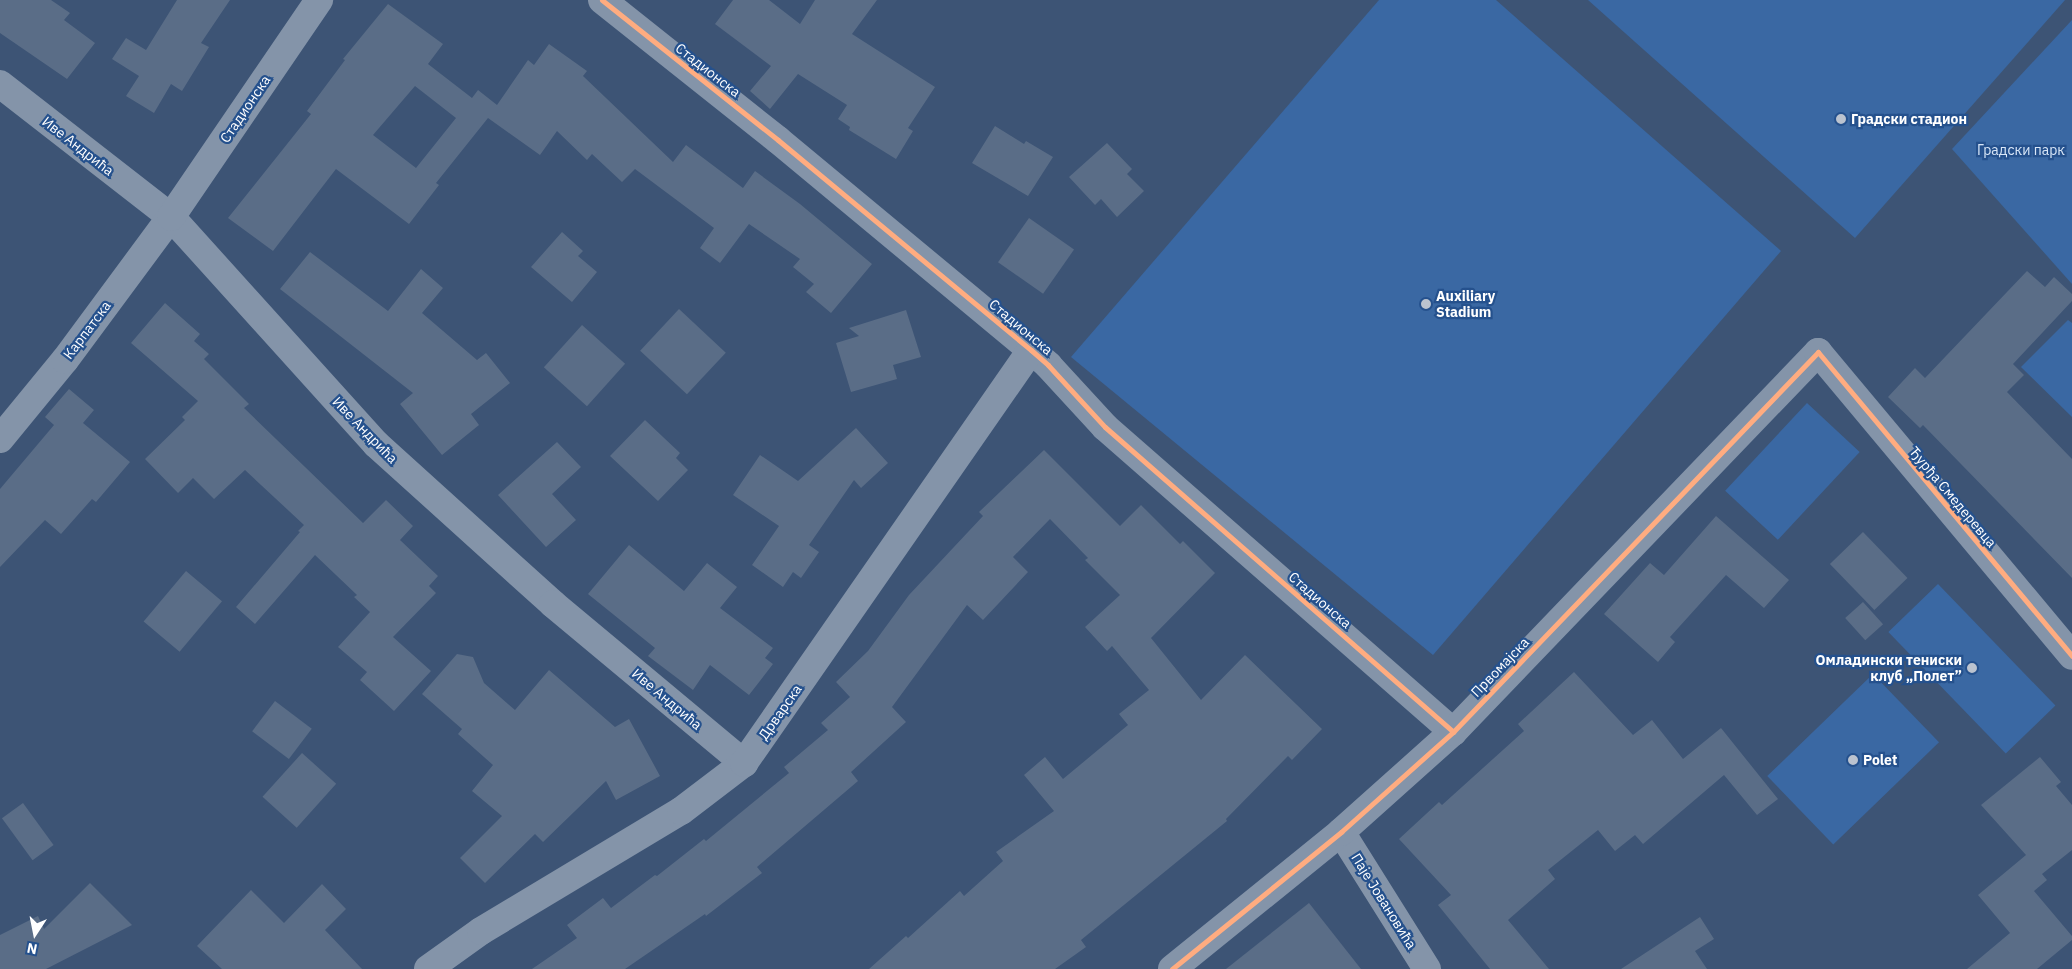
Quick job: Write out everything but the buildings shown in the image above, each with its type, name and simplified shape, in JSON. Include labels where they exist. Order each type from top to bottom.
[{"type":"street","name":"Стадионска","points":[[170,217],[319,0]]},
{"type":"street","name":"Стадионска","points":[[602,0],[778,140],[1031,350],[1048,365],[1105,427],[1452,732]]},
{"type":"street","name":"Иве Андрића","points":[[0,84],[170,217],[376,444],[553,604],[744,763]]},
{"type":"street","name":"Карпатска","points":[[0,439],[65,360],[170,217]]},
{"type":"street","name":"Дрварска","points":[[428,969],[481,931],[681,811],[744,763],[1031,350]]},
{"type":"street","name":"Првомајска","points":[[1172,969],[1341,832],[1452,732],[1818,352]]},
{"type":"street","name":"Ђурђа Смедеревца","points":[[1818,352],[2072,656]]},
{"type":"street","name":"Паје Јовановића","points":[[1341,832],[1426,969]]},
{"type":"green space","name":"Auxiliary Stadium","points":[[1379,0],[1496,0],[1781,251],[1433,655],[1071,357]]},
{"type":"green space","name":"Градски стадион","points":[[1588,0],[2065,0],[1855,238]]},
{"type":"green space","name":"Градски парк","points":[[2072,20],[2072,284],[1952,149]]},
{"type":"green space","points":[[2068,320],[2072,323],[2072,417],[2021,367]]},
{"type":"green space","points":[[1807,403],[1860,452],[1778,540],[1725,491]]},
{"type":"green space","name":"Омладински тениски клуб „Полет”","points":[[1938,584],[2055,706],[2006,753],[1888,632]]},
{"type":"green space","name":"Polet","points":[[1873,674],[1939,742],[1833,844],[1767,776]]},
{"type":"cycle path","points":[[602,0],[778,140],[1031,350],[1048,365],[1105,427],[1453,732]]},
{"type":"cycle path","points":[[1172,969],[1341,832],[1453,732],[1818,352],[2072,656]]},
{"type":"place","name":"Градски стадион","points":[[1841,119]]},
{"type":"place","name":"Auxiliary Stadium","points":[[1426,304]]},
{"type":"place","name":"Омладински тениски клуб „Полет”","points":[[1972,668]]},
{"type":"place","name":"Polet","points":[[1853,760]]}]
